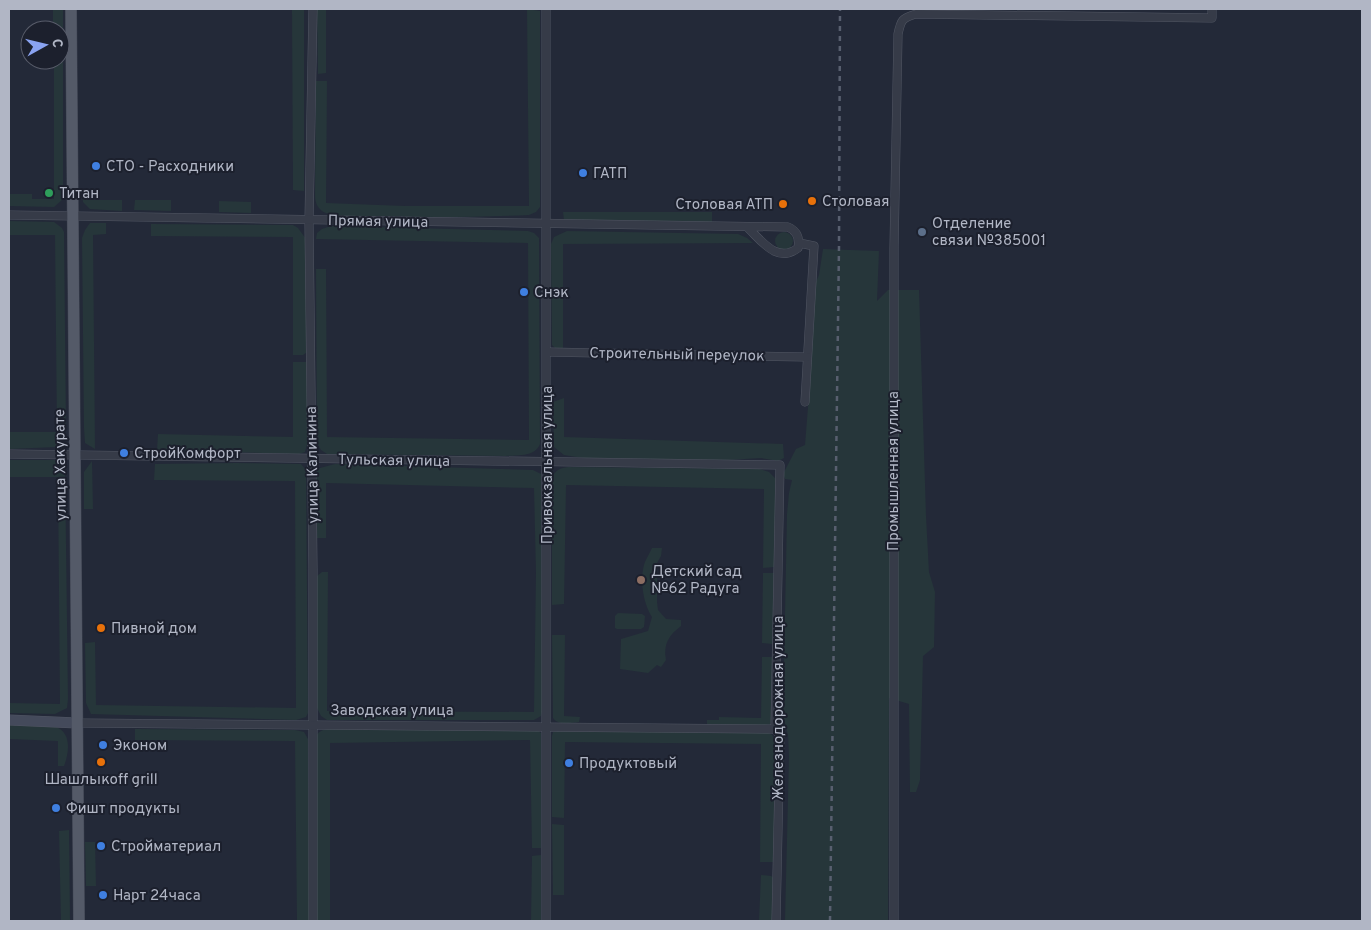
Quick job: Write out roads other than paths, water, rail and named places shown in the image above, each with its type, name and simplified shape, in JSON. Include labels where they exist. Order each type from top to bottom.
[{"type":"main road","name":"улица Хакурате","points":[[71,9],[79,921]]},
{"type":"main road","name":"Заводская улица","points":[[9,720],[77,723]]},
{"type":"street","name":"улица Калинина","points":[[313,9],[310,221],[313,921]]},
{"type":"street","name":"Промышленная улица","points":[[894,921],[894,258],[898,34],[901,22],[906,17],[916,14],[1212,18],[1212,9]]},
{"type":"street","name":"Привокзальная улица","points":[[546,10],[546,921]]},
{"type":"street","name":"Прямая улица","points":[[9,215],[747,228],[788,227],[794,230],[799,243]]},
{"type":"street","points":[[747,228],[774,251],[782,255],[798,248],[799,243],[814,246],[806,357],[805,402]]},
{"type":"street","name":"Строительный переулок","points":[[547,352],[806,357]]},
{"type":"street","name":"Тульская улица","points":[[9,454],[780,465]]},
{"type":"street","name":"Железнодорожная улица","points":[[776,921],[780,736],[775,729],[780,465]]},
{"type":"street","name":"Заводская улица","points":[[77,723],[775,729]]},
{"type":"railway","points":[[830,921],[839,247],[840,9]]},
{"type":"place","name":"СТО - Расходники","points":[[96,166]]},
{"type":"place","name":"ГАТП","points":[[583,173]]},
{"type":"place","name":"Титан","points":[[49,193]]},
{"type":"place","name":"Столовая","points":[[812,201]]},
{"type":"place","name":"Столовая АТП","points":[[783,204]]},
{"type":"place","name":"Отделение связи №385001","points":[[922,232]]},
{"type":"place","name":"Снэк","points":[[524,292]]},
{"type":"place","name":"СтройКомфорт","points":[[124,453]]},
{"type":"place","name":"Детский сад №62 Радуга","points":[[641,580]]},
{"type":"place","name":"Пивной дом","points":[[101,628]]},
{"type":"place","name":"Эконом","points":[[103,745]]},
{"type":"place","name":"Шашлыкоff grill","points":[[101,762]]},
{"type":"place","name":"Продуктовый","points":[[569,763]]},
{"type":"place","name":"Фишт продукты","points":[[56,808]]},
{"type":"place","name":"Стройматериал","points":[[101,846]]},
{"type":"place","name":"Нарт 24часа","points":[[103,895]]}]
